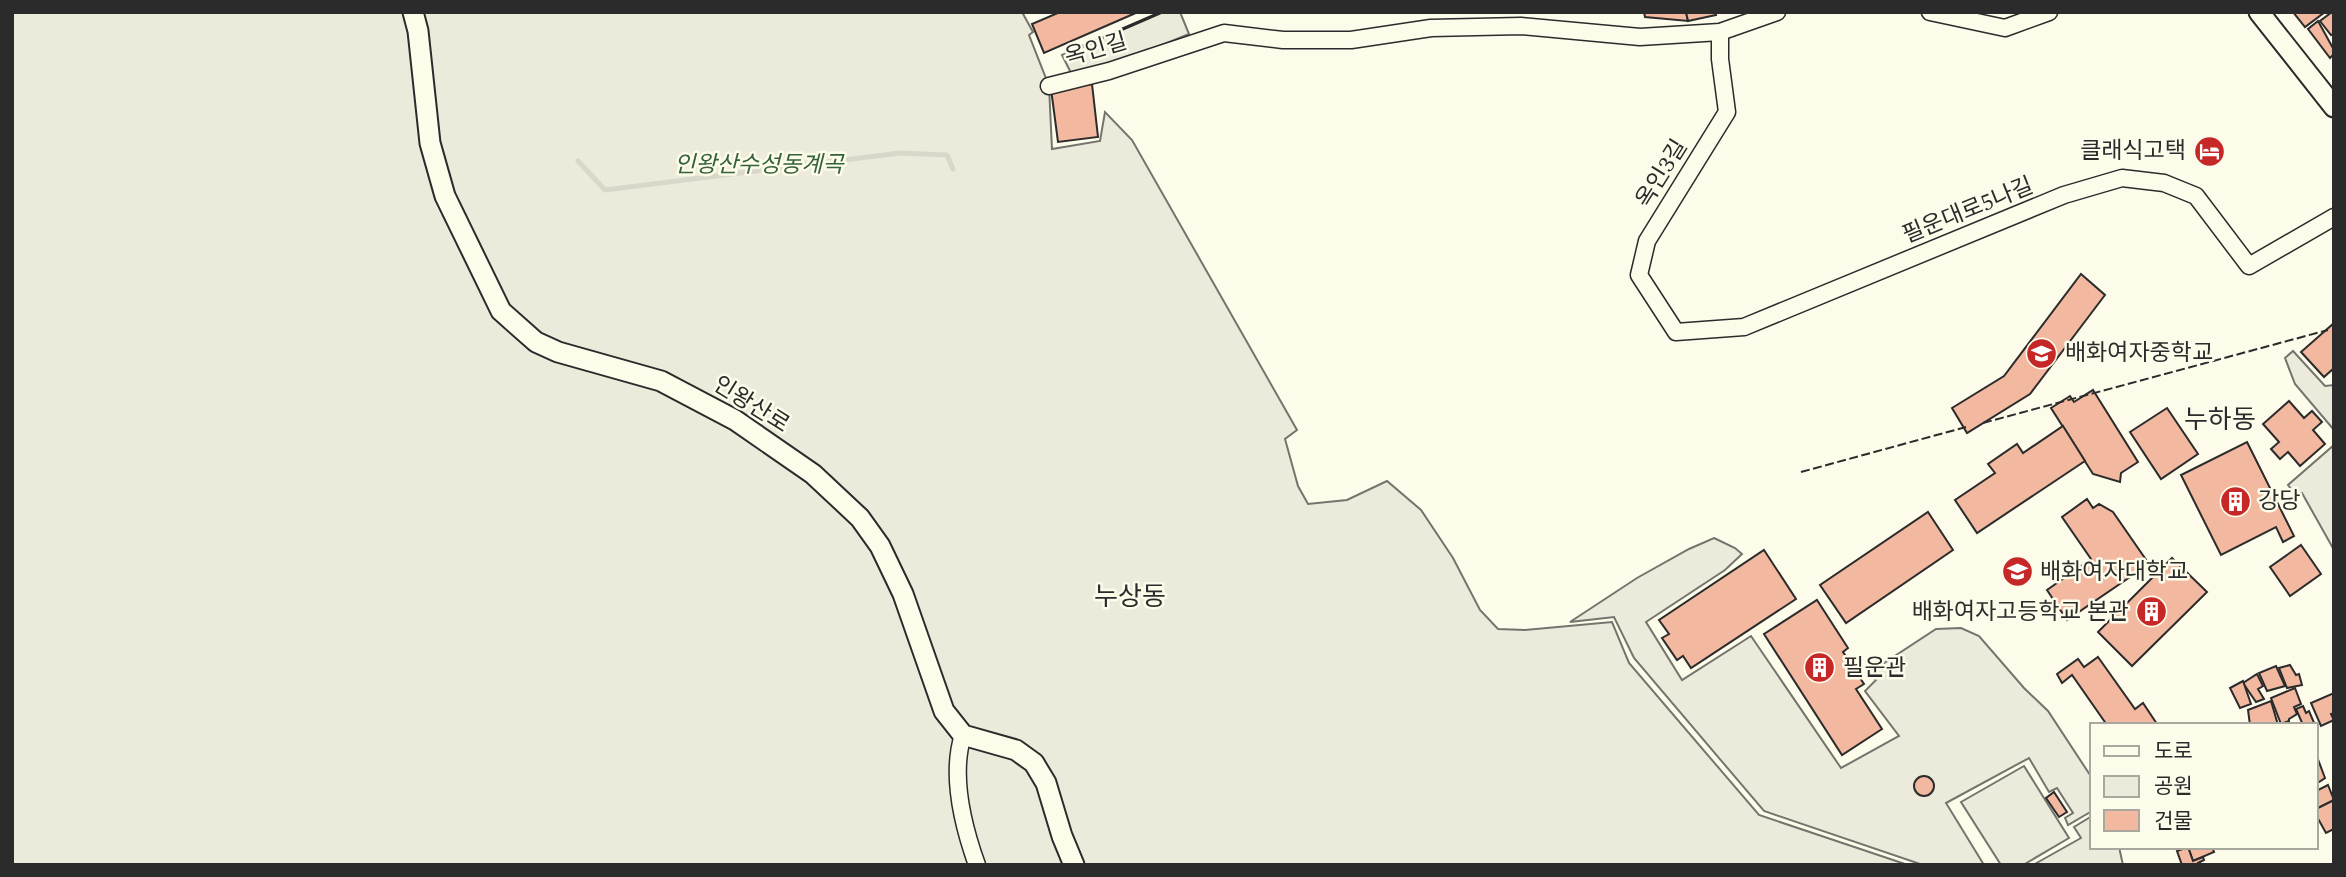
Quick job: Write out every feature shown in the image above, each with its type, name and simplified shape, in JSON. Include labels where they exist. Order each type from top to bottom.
[{"type":"street","name":"인왕산로","points":[[413,12],[418,31],[430,143],[445,196],[501,311],[536,342],[558,352],[661,381],[735,420],[813,474],[860,517],[880,546],[903,594],[944,711],[963,735]]},
{"type":"street","name":"옥인길","points":[[1049,86],[1109,71],[1224,33],[1283,40],[1351,40],[1432,28],[1453,20],[1640,37],[1720,32],[1777,12]]},
{"type":"street","points":[[1930,12],[2005,28],[2049,12]]},
{"type":"street","points":[[2259,12],[2334,107]]},
{"type":"street","name":"옥인3길","points":[[1676,332],[1639,275],[1647,241],[1727,113],[1720,60],[1720,32]]},
{"type":"street","name":"필운대로5나길","points":[[1676,332],[1744,327],[2064,195],[2122,178],[2164,183],[2196,196],[2249,266],[2334,217]]},
{"type":"street","points":[[977,865],[965,832],[958,774],[958,749],[963,735],[1016,750],[1034,763],[1046,783],[1074,865]]},
{"type":"green space","name":"인왕산수성동계곡","points":[[12,12],[1022,12],[1033,32],[1029,35],[1049,86],[1052,149],[1100,141],[1105,112],[1132,140],[1297,430],[1285,439],[1298,486],[1308,504],[1347,500],[1387,481],[1421,510],[1453,558],[1480,610],[1498,629],[1525,630],[1612,622],[1629,663],[1759,815],[1908,865],[12,865]]},
{"type":"green space","points":[[2293,351],[2325,386],[2334,385],[2334,430],[2295,384],[2285,358]]},
{"type":"green space","points":[[2334,445],[2334,550],[2302,493],[2294,493],[2288,485]]},
{"type":"green space","points":[[1714,538],[1742,554],[1725,570],[1646,622],[1682,680],[1751,636],[1841,768],[1899,736],[1865,691],[1876,680],[1869,673],[1936,629],[1961,628],[1979,636],[2048,711],[2090,775],[2090,812],[2068,825],[2065,818],[2073,813],[2057,788],[2049,792],[2029,758],[1946,803],[1984,865],[1923,865],[1764,811],[1634,658],[1614,617],[1570,622],[1637,578]]},
{"type":"green space","points":[[2024,766],[2069,838],[2023,865],[2001,865],[1961,802]]},
{"type":"green space","points":[[2090,817],[2090,849],[2119,849],[2123,865],[2033,865],[2081,838],[2074,827]]},
{"type":"shaded area","points":[[1162,12],[1180,12],[1189,34],[1075,81],[1062,55]]},
{"type":"building","points":[[1060,12],[1138,12],[1044,53],[1032,24]]},
{"type":"building","points":[[1644,12],[1686,12],[1688,21],[1645,17]]},
{"type":"building","points":[[1686,12],[1715,12],[1716,15],[1688,21]]},
{"type":"building","points":[[2293,12],[2325,12],[2305,27]]},
{"type":"building","points":[[2332,12],[2334,34],[2331,35],[2320,21]]},
{"type":"building","points":[[2318,21],[2334,50],[2330,58],[2308,29]]},
{"type":"building","points":[[1092,84],[1098,137],[1058,142],[1051,89]]},
{"type":"building","name":"배화여자중학교","points":[[2081,274],[2105,295],[2030,394],[1967,433],[1952,408],[2004,376]]},
{"type":"building","points":[[2334,323],[2334,368],[2324,377],[2301,352]]},
{"type":"building","points":[[2093,390],[2138,462],[2121,473],[2120,482],[2093,474],[2051,408],[2070,396],[2074,402]]},
{"type":"building","points":[[2289,401],[2304,418],[2312,411],[2322,422],[2313,430],[2325,444],[2300,466],[2288,452],[2280,459],[2271,449],[2279,442],[2263,424]]},
{"type":"building","points":[[2167,408],[2198,454],[2161,479],[2130,432]]},
{"type":"building","points":[[2063,426],[2085,461],[1977,533],[1955,500],[1995,473],[1988,464],[2017,444],[2023,453]]},
{"type":"building","name":"강당","points":[[2247,442],[2294,536],[2283,542],[2276,527],[2221,555],[2181,475]]},
{"type":"building","points":[[2087,499],[2093,508],[2099,504],[2113,512],[2149,564],[2067,620],[2047,590],[2091,559],[2062,517]]},
{"type":"building","points":[[1928,512],[1953,550],[1846,623],[1820,585]]},
{"type":"building","points":[[2301,545],[2321,574],[2290,596],[2270,567]]},
{"type":"building","points":[[1764,550],[1796,599],[1691,668],[1683,656],[1677,660],[1662,638],[1669,634],[1659,620]]},
{"type":"building","name":"배화여자고등학교 본관","points":[[2172,558],[2207,592],[2132,666],[2098,632]]},
{"type":"building","name":"필운관","points":[[1817,600],[1848,648],[1843,652],[1864,684],[1856,689],[1882,729],[1842,755],[1764,634]]},
{"type":"building","points":[[2098,657],[2135,709],[2143,703],[2156,723],[2106,723],[2072,675],[2062,683],[2057,674],[2078,659],[2084,667]]},
{"type":"building","points":[[2290,665],[2296,675],[2299,674],[2302,685],[2287,688],[2279,668]]},
{"type":"building","points":[[2276,666],[2285,686],[2267,691],[2259,673]]},
{"type":"building","points":[[2257,674],[2263,686],[2258,689],[2264,699],[2256,702],[2243,683]]},
{"type":"building","points":[[2243,681],[2251,704],[2240,708],[2230,688]]},
{"type":"building","points":[[2295,688],[2301,704],[2294,707],[2297,714],[2289,721],[2281,723],[2271,698]]},
{"type":"building","points":[[2334,693],[2334,713],[2331,714],[2334,720],[2321,726],[2311,703]]},
{"type":"building","points":[[2271,701],[2277,723],[2250,723],[2248,710]]},
{"type":"building","points":[[2303,706],[2306,713],[2309,711],[2314,723],[2302,723],[2296,709]]},
{"type":"building","points":[[2318,759],[2325,778],[2318,783]]},
{"type":"building","points":[[1924,776],[1931,779],[1934,786],[1931,793],[1924,796],[1917,793],[1914,786],[1917,779]]},
{"type":"building","points":[[2328,785],[2334,800],[2318,808],[2318,790]]},
{"type":"building","points":[[2054,792],[2067,812],[2059,817],[2046,798]]},
{"type":"building","points":[[2334,800],[2334,829],[2326,833],[2318,819],[2318,808]]},
{"type":"building","points":[[2189,849],[2213,849],[2214,852],[2193,861]]},
{"type":"building","points":[[2189,849],[2193,861],[2203,857],[2204,860],[2198,863],[2199,865],[2182,865],[2177,851]]},
{"type":"waterway","points":[[578,161],[605,190],[900,153],[947,155],[953,169]]},
{"type":"fence","points":[[1983,423],[2328,330]]},
{"type":"fence","points":[[1801,472],[1966,427]]},
{"type":"wall","points":[[1072,51],[1162,12]]},
{"type":"place","name":"클래식고택","points":[[2209,151]]},
{"type":"place","name":"배화여자중학교","points":[[2042,353]]},
{"type":"place","name":"강당","points":[[2235,501]]},
{"type":"place","name":"배화여자대학교","points":[[2017,572]]},
{"type":"place","name":"배화여자고등학교 본관","points":[[2152,612]]},
{"type":"place","name":"필운관","points":[[1820,668]]},
{"type":"district","name":"누하동","points":[[2220,420]]},
{"type":"district","name":"누상동","points":[[1130,597]]}]
